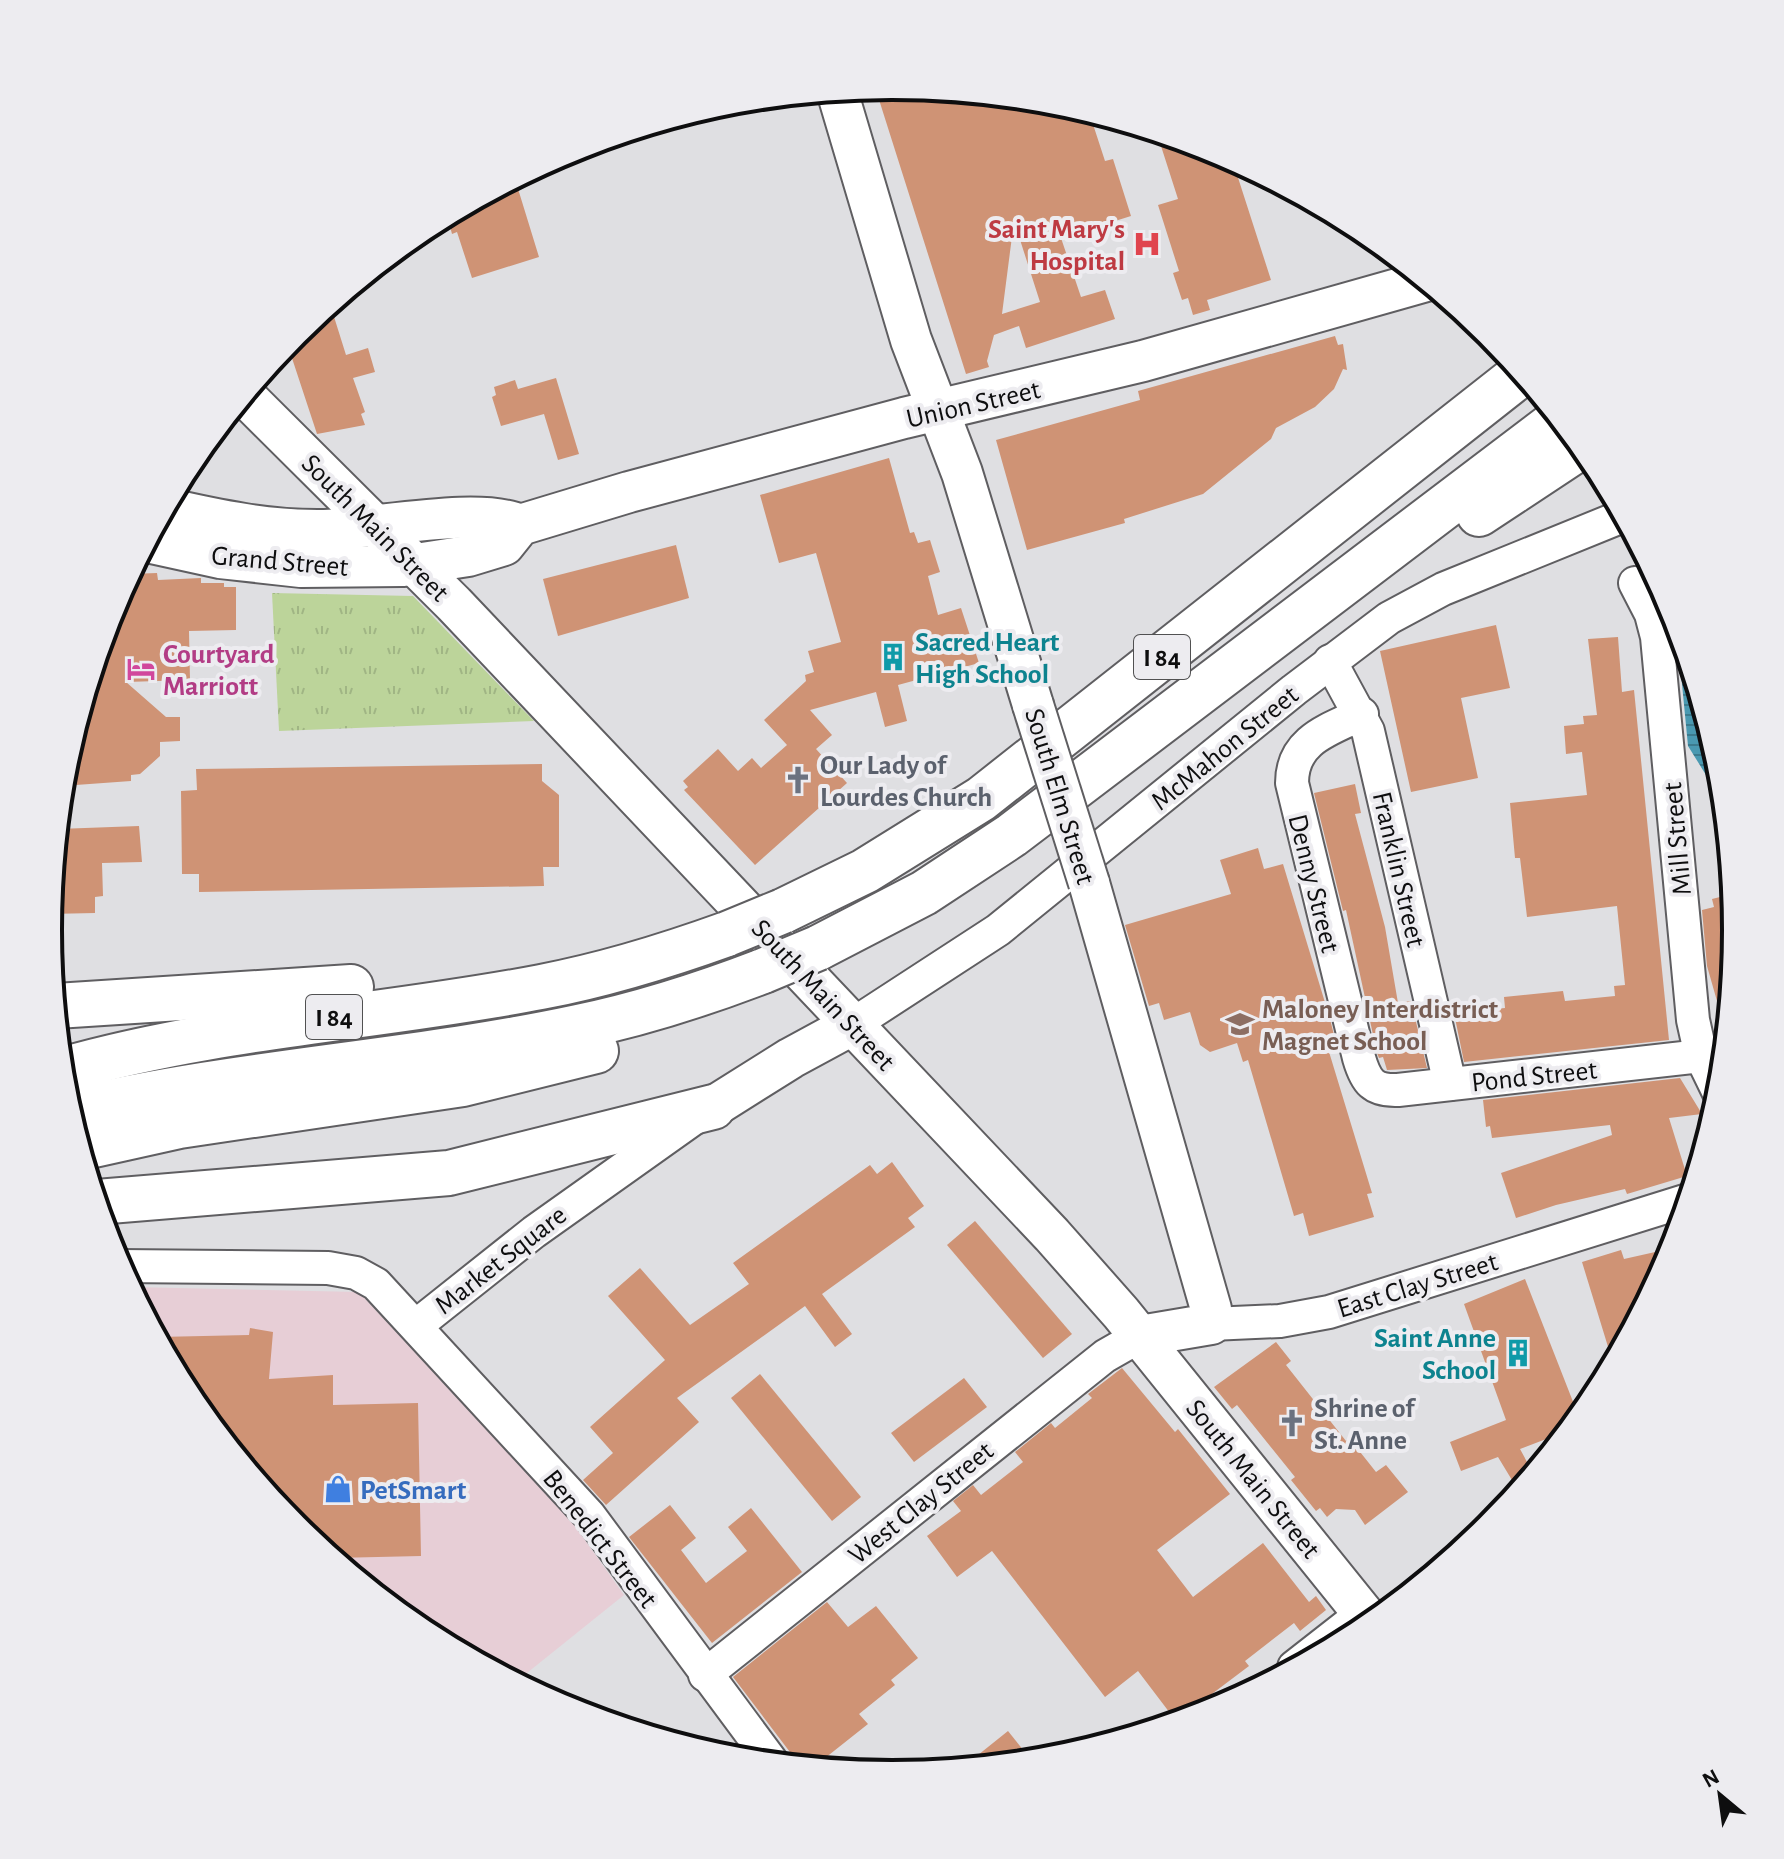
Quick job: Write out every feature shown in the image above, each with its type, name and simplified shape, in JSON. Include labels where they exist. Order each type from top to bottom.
[{"type":"highway","name":"I 84","points":[[74,1067],[201,1038],[513,992],[607,972],[727,934],[783,911],[865,871],[981,799],[1514,380]]},
{"type":"highway","name":"I 84","points":[[82,1109],[235,1080],[531,1036],[597,1023],[695,995],[818,948],[924,893],[1012,835],[1551,426]]},
{"type":"highway","points":[[1352,576],[1430,549],[1571,453]]},
{"type":"highway","points":[[66,1005],[324,990],[548,963],[607,972]]},
{"type":"highway","points":[[91,1146],[179,1126],[499,1076],[637,1038],[668,1020],[695,995]]},
{"type":"highway","points":[[108,1201],[449,1173],[713,1107]]},
{"type":"main road","name":"South Elm Street","points":[[840,101],[911,340],[962,473],[1089,883],[1208,1294],[1211,1324]]},
{"type":"main road","name":"Union Street","points":[[375,527],[494,518],[520,525],[680,478],[938,410],[1143,361],[1414,284]]},
{"type":"main road","name":"South Main Street","points":[[251,402],[415,565],[1032,1214],[1140,1336],[1363,1613]]},
{"type":"main road","name":"Grand Street","points":[[175,510],[231,523],[284,529],[375,527]]},
{"type":"main road","name":"Union Street","points":[[415,565],[497,548],[509,541],[520,525]]},
{"type":"main road","name":"Grand Street","points":[[157,544],[220,558],[287,566],[415,565]]},
{"type":"main road","name":"Market Square","points":[[713,1107],[791,1058],[852,1025]]},
{"type":"main road","name":"East Clay Street","points":[[1140,1336],[1211,1324]]},
{"type":"street","name":"McMahon Street","points":[[852,1025],[998,930],[1372,629],[1423,598],[1614,520]]},
{"type":"street","name":"Mill Street","points":[[1635,583],[1651,614],[1657,637],[1693,1020],[1701,1056],[1709,1073]]},
{"type":"street","name":"Franklin Street","points":[[1330,661],[1362,714],[1450,1084]]},
{"type":"street","name":"Denny Street","points":[[1362,714],[1304,746],[1294,761],[1292,783],[1359,1058],[1370,1084]]},
{"type":"street","name":"Pond Street","points":[[1370,1084],[1384,1091],[1701,1056]]},
{"type":"street","name":"Market Square","points":[[134,1266],[344,1270],[376,1284],[417,1325],[534,1232],[713,1107]]},
{"type":"street","name":"East Clay Street","points":[[1211,1324],[1280,1321],[1319,1314],[1675,1204]]},
{"type":"street","name":"Benedict Street","points":[[417,1325],[589,1515],[762,1749]]},
{"type":"street","name":"West Clay Street","points":[[705,1675],[1094,1365],[1140,1336]]},
{"type":"shaded area","points":[[144,1287],[359,1292],[575,1526],[624,1595],[525,1674],[431,1620],[345,1554],[268,1477],[202,1391]]},
{"type":"green space","points":[[272,593],[413,596],[534,721],[279,731]]},
{"type":"water","points":[[1681,672],[1707,777],[1688,746]]},
{"type":"building","points":[[879,100],[946,101],[1000,107],[1093,125],[1105,161],[1113,159],[1131,216],[1061,238],[1081,297],[1105,290],[1115,319],[1026,348],[1019,326],[994,335],[987,361],[989,367],[966,374]],"holes":[[[1014,221],[1040,302],[1002,314]]]},
{"type":"building","points":[[1161,146],[1237,175],[1271,280],[1207,300],[1210,310],[1193,315],[1188,298],[1182,300],[1173,273],[1179,271],[1158,205],[1178,199]]},
{"type":"building","points":[[518,189],[539,257],[472,278],[457,232],[452,234],[450,227]]},
{"type":"building","points":[[334,316],[346,355],[368,348],[375,372],[353,378],[365,412],[361,414],[365,425],[317,434],[292,357]]},
{"type":"building","points":[[1335,336],[1338,345],[1343,344],[1347,370],[1343,369],[1334,389],[1315,407],[1276,428],[1271,439],[1203,494],[1124,519],[1125,523],[1027,550],[996,440],[1140,400],[1138,391]]},
{"type":"building","points":[[556,378],[579,454],[558,460],[544,414],[501,426],[492,397],[496,395],[494,387],[515,380],[518,389]]},
{"type":"building","points":[[889,458],[910,533],[914,532],[918,543],[930,540],[940,572],[928,576],[938,615],[961,608],[979,663],[898,685],[907,721],[885,727],[876,692],[810,710],[832,735],[816,749],[847,783],[755,865],[684,790],[688,787],[683,781],[718,749],[738,771],[752,758],[761,768],[787,745],[764,720],[806,681],[805,675],[814,672],[808,651],[841,642],[816,553],[779,563],[760,495]]},
{"type":"building","points":[[676,545],[689,598],[558,636],[543,579]]},
{"type":"building","name":"Courtyard Marriott","points":[[157,573],[158,580],[201,578],[201,583],[224,583],[224,587],[236,587],[236,630],[189,631],[190,680],[126,682],[166,717],[180,717],[180,741],[160,742],[160,756],[140,774],[131,775],[131,781],[75,785],[90,715],[106,663],[143,574]]},
{"type":"building","points":[[1496,625],[1510,688],[1461,698],[1478,778],[1411,792],[1380,651]]},
{"type":"building","points":[[1618,637],[1622,692],[1634,690],[1669,1040],[1464,1062],[1454,1013],[1505,1008],[1504,997],[1563,991],[1565,1001],[1615,996],[1614,986],[1625,985],[1617,906],[1527,917],[1520,858],[1515,858],[1510,803],[1587,795],[1582,752],[1566,754],[1564,726],[1584,724],[1583,716],[1597,715],[1588,639]]},
{"type":"building","points":[[542,764],[542,781],[559,795],[559,867],[543,867],[544,886],[199,892],[199,874],[182,874],[181,791],[197,790],[196,769]]},
{"type":"building","points":[[1355,784],[1361,813],[1355,814],[1385,927],[1398,1003],[1411,1001],[1427,1068],[1387,1070],[1383,1057],[1379,1058],[1377,1053],[1346,910],[1343,911],[1314,793]]},
{"type":"building","points":[[139,826],[142,862],[102,863],[103,896],[95,897],[95,913],[63,914],[68,829]]},
{"type":"building","points":[[1258,848],[1264,869],[1283,864],[1335,1039],[1326,1042],[1372,1193],[1367,1194],[1374,1217],[1309,1236],[1303,1213],[1294,1216],[1248,1060],[1243,1062],[1237,1043],[1210,1052],[1200,1045],[1190,1012],[1164,1020],[1159,1003],[1149,1006],[1125,925],[1231,894],[1220,860]]},
{"type":"building","points":[[1721,897],[1718,1005],[1707,966],[1702,910],[1714,907],[1712,899]]},
{"type":"building","points":[[1680,1078],[1701,1113],[1669,1118],[1686,1171],[1684,1177],[1627,1194],[1625,1189],[1556,1205],[1516,1218],[1501,1173],[1612,1135],[1610,1125],[1492,1138],[1490,1126],[1486,1127],[1483,1100]]},
{"type":"building","points":[[892,1162],[924,1206],[908,1218],[915,1227],[822,1294],[852,1334],[835,1347],[805,1306],[677,1398],[699,1422],[606,1505],[583,1480],[613,1453],[590,1427],[665,1360],[608,1296],[640,1268],[690,1325],[749,1284],[733,1263],[870,1165],[877,1174]]},
{"type":"building","points":[[975,1221],[1072,1334],[1043,1358],[947,1245]]},
{"type":"building","points":[[1621,1250],[1624,1259],[1657,1252],[1609,1349],[1582,1262]]},
{"type":"building","name":"Saint Anne School","points":[[1525,1279],[1573,1403],[1547,1439],[1520,1449],[1527,1463],[1512,1481],[1498,1457],[1461,1471],[1450,1442],[1506,1420],[1464,1304]]},
{"type":"building","points":[[250,1328],[273,1332],[269,1379],[333,1375],[333,1405],[418,1403],[421,1556],[350,1558],[345,1554],[268,1477],[234,1435],[202,1391],[169,1337],[249,1335]]},
{"type":"building","name":"Shrine of St. Anne","points":[[1276,1342],[1291,1361],[1286,1365],[1346,1441],[1349,1438],[1376,1472],[1386,1465],[1408,1492],[1365,1525],[1355,1510],[1336,1509],[1327,1517],[1320,1508],[1316,1511],[1291,1480],[1295,1477],[1237,1405],[1232,1409],[1214,1387]]},
{"type":"building","points":[[1122,1368],[1175,1432],[1178,1429],[1230,1494],[1157,1550],[1193,1597],[1263,1543],[1309,1602],[1316,1596],[1326,1610],[1300,1631],[1294,1623],[1245,1661],[1249,1666],[1208,1697],[1169,1711],[1138,1671],[1105,1697],[992,1551],[957,1577],[927,1536],[961,1511],[953,1501],[973,1485],[981,1495],[1023,1462],[1015,1452],[1051,1423],[1055,1428],[1092,1398],[1088,1394]]},
{"type":"building","points":[[760,1374],[861,1497],[832,1521],[731,1398]]},
{"type":"building","points":[[964,1378],[987,1407],[914,1462],[891,1433]]},
{"type":"building","points":[[670,1505],[696,1538],[681,1550],[706,1583],[747,1551],[728,1527],[751,1508],[802,1572],[712,1643],[629,1537]]},
{"type":"building","points":[[827,1602],[848,1627],[876,1606],[918,1658],[891,1680],[895,1685],[859,1714],[868,1724],[827,1757],[790,1753],[733,1677]]},
{"type":"building","points":[[1008,1731],[1022,1749],[1000,1752],[979,1754]]},
{"type":"place","name":"Saint Mary's Hospital","points":[[1147,244]]},
{"type":"place","name":"Sacred Heart High School","points":[[893,657]]},
{"type":"place","name":"Courtyard Marriott","points":[[141,669]]},
{"type":"place","name":"Our Lady of Lourdes Church","points":[[798,780]]},
{"type":"place","name":"Maloney Interdistrict Magnet School","points":[[1240,1024]]},
{"type":"place","name":"Saint Anne School","points":[[1518,1353]]},
{"type":"place","name":"Shrine of St. Anne","points":[[1292,1423]]},
{"type":"place","name":"PetSmart","points":[[338,1489]]}]
